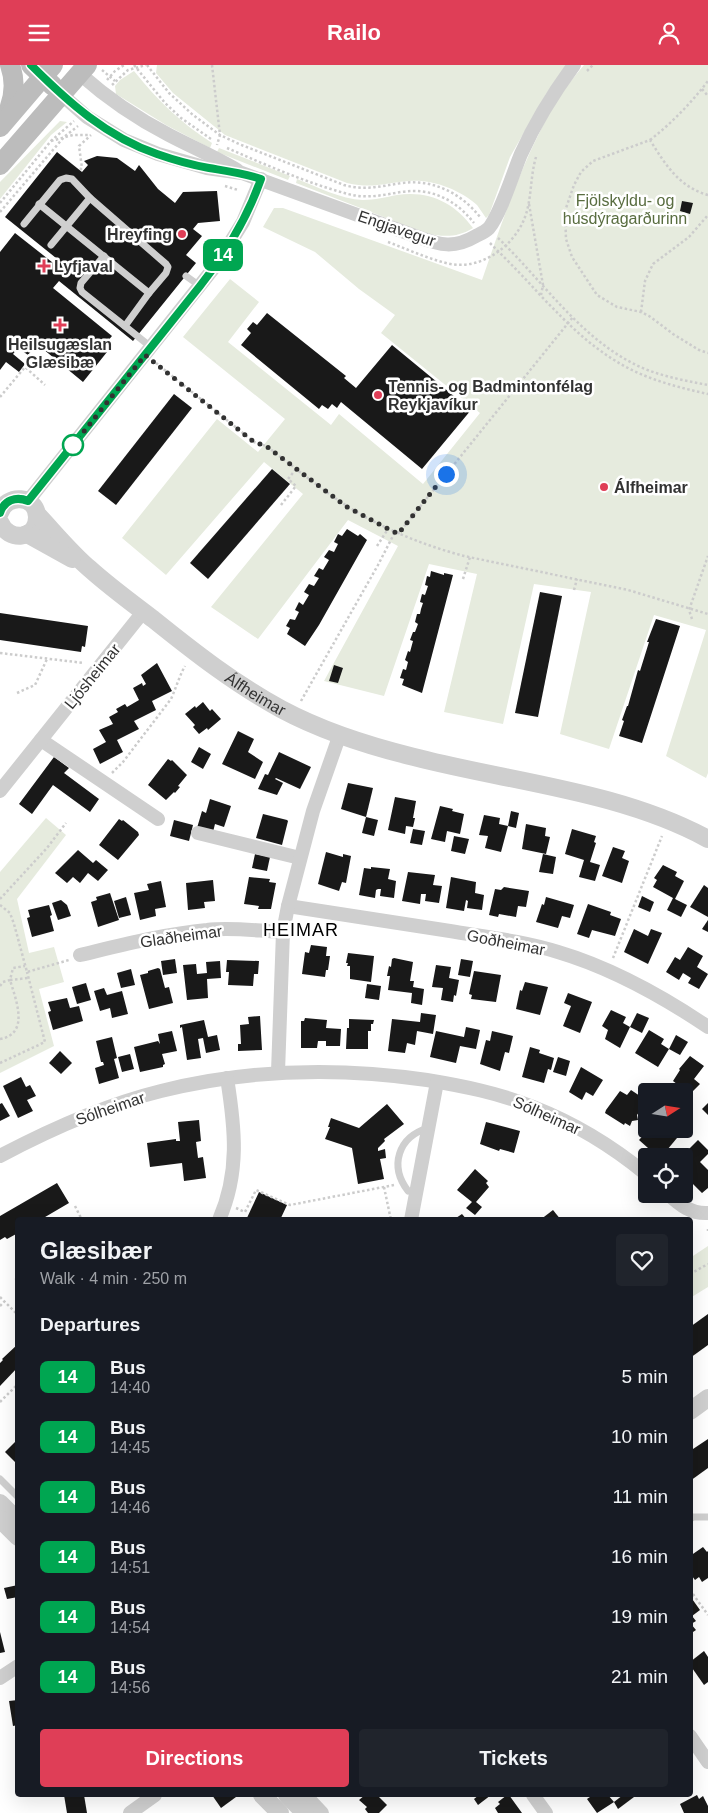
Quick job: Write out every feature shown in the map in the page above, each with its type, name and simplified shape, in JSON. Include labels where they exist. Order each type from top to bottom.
[{"type":"main road","points":[[1,125],[15,92],[15,82],[10,65]]},
{"type":"main road","points":[[0,165],[62,95],[79,68]]},
{"type":"main road","points":[[1,125],[42,69],[62,95]]},
{"type":"street","name":"Engjavegur","points":[[79,68],[107,98],[142,120],[182,142],[212,155],[242,173]]},
{"type":"street","name":"Engjavegur","points":[[62,95],[87,117],[124,140],[158,154],[207,168],[242,173],[435,243],[450,245],[465,243],[482,233],[491,224],[522,152],[558,87],[579,70]]},
{"type":"street","points":[[0,513],[5,504],[20,501],[148,351],[200,286],[217,264],[242,223],[261,179]]},
{"type":"street","points":[[2,530],[16,536],[27,534],[35,526],[20,501]]},
{"type":"street","name":"Álfheimar","points":[[20,501],[90,569],[209,664],[283,710],[340,735],[369,745],[416,758],[592,797],[675,824],[708,839]]},
{"type":"street","name":"Álfheimar","points":[[27,534],[90,569]]},
{"type":"street","name":"Ljósheimar","points":[[0,791],[143,611]]},
{"type":"street","points":[[278,1072],[283,932],[288,905],[313,811],[340,735]]},
{"type":"street","points":[[41,740],[102,783],[158,819]]},
{"type":"street","points":[[198,833],[300,858]]},
{"type":"street","name":"Goðheimar","points":[[288,905],[518,942],[558,952],[608,970],[679,1007],[708,1027]]},
{"type":"street","name":"Glaðheimar","points":[[80,955],[172,935],[208,930],[240,929],[283,932]]},
{"type":"street","name":"Sólheimar","points":[[0,1157],[62,1125],[159,1091],[227,1078],[278,1072],[342,1071],[437,1082],[509,1098],[555,1116],[596,1138],[638,1168]]},
{"type":"street","points":[[220,1217],[231,1179],[235,1152],[234,1122],[227,1078]]},
{"type":"street","points":[[412,1217],[437,1082]]},
{"type":"street","points":[[680,1203],[696,1213],[708,1213]]},
{"type":"street","points":[[693,1409],[708,1398]]},
{"type":"street","points":[[0,1503],[15,1518]]},
{"type":"street","points":[[0,1519],[15,1534]]},
{"type":"street","points":[[0,1678],[15,1668]]},
{"type":"street","points":[[693,1740],[708,1762]]},
{"type":"street","points":[[130,1813],[152,1797]]},
{"type":"street","points":[[264,1797],[280,1813]]},
{"type":"street","points":[[289,1797],[305,1813]]},
{"type":"street","points":[[307,1797],[322,1813]]},
{"type":"street","points":[[534,1797],[546,1813]]},
{"type":"lane","points":[[24,224],[60,180],[72,179],[90,198],[166,263],[168,267],[166,273],[125,326]]},
{"type":"lane","points":[[51,245],[90,198]]},
{"type":"lane","points":[[40,204],[149,293]]},
{"type":"lane","points":[[104,256],[81,283],[80,288],[82,292],[125,326],[148,351]]},
{"type":"lane","points":[[186,276],[200,286]]},
{"type":"lane","points":[[408,1191],[403,1184],[398,1168],[400,1152],[408,1139],[428,1128]]},
{"type":"lane","points":[[0,1479],[15,1494]]},
{"type":"lane","points":[[693,1518],[708,1517]]},
{"type":"path","points":[[105,82],[124,65]]},
{"type":"path","points":[[109,88],[114,81],[134,66],[147,65],[169,93],[193,115],[220,135],[239,144],[357,188],[378,188],[413,182],[436,186],[457,195],[468,204],[483,222]]},
{"type":"path","points":[[212,65],[220,135],[215,150]]},
{"type":"path","points":[[579,70],[591,65]]},
{"type":"path","points":[[134,66],[165,103],[181,118],[218,143]]},
{"type":"path","points":[[109,77],[114,81]]},
{"type":"path","points":[[708,81],[673,121],[650,140],[593,161],[581,173],[569,198],[565,211],[564,225],[572,257],[597,295],[617,307],[649,316],[679,338],[708,353]]},
{"type":"path","points":[[702,89],[708,95]]},
{"type":"path","points":[[0,203],[50,141],[76,119]]},
{"type":"path","points":[[0,212],[64,137],[83,121]]},
{"type":"path","points":[[80,170],[82,167],[79,147],[91,135]]},
{"type":"path","points":[[650,140],[671,172],[691,189],[708,195]]},
{"type":"path","points":[[227,147],[294,175],[348,194],[369,197],[413,190],[442,196],[455,203],[467,213],[477,226]]},
{"type":"path","points":[[383,240],[448,264],[474,262],[499,252],[519,231],[526,216],[530,183],[537,153]]},
{"type":"path","points":[[295,173],[297,167]]},
{"type":"path","points":[[529,203],[543,285],[541,295]]},
{"type":"path","points":[[640,312],[645,281],[653,264],[689,237],[708,215]]},
{"type":"path","points":[[495,235],[573,317],[600,342],[645,369],[708,385]]},
{"type":"path","points":[[488,241],[567,324],[587,342],[628,368],[669,385],[708,394]]},
{"type":"path","points":[[301,701],[397,533],[573,317]]},
{"type":"path","points":[[148,351],[254,442],[266,446],[347,507],[388,529],[438,549],[628,590],[708,614]]},
{"type":"path","points":[[0,397],[25,367],[45,385]]},
{"type":"path","points":[[281,505],[296,486],[288,479],[296,469]]},
{"type":"path","points":[[377,546],[388,529]]},
{"type":"path","points":[[692,619],[689,608],[708,556]]},
{"type":"path","points":[[463,579],[470,557]]},
{"type":"path","points":[[574,590],[577,579]]},
{"type":"path","points":[[0,653],[101,665]]},
{"type":"path","points":[[17,693],[35,685],[47,659]]},
{"type":"path","points":[[102,783],[123,762],[171,699],[177,681],[185,666]]},
{"type":"path","points":[[0,899],[47,848],[66,823]]},
{"type":"path","points":[[608,970],[662,836]]},
{"type":"path","points":[[0,905],[10,913],[14,924],[45,1042],[0,1063]]},
{"type":"path","points":[[27,972],[64,962]]},
{"type":"path","points":[[0,1039],[11,1035],[16,1030],[19,1022],[19,1012],[10,980],[13,968],[25,966]]},
{"type":"path","points":[[0,986],[3,982],[28,977]]},
{"type":"path","points":[[225,1205],[245,1212],[256,1190],[290,1205],[403,1184]]},
{"type":"path","points":[[384,1187],[391,1217]]},
{"type":"path","points":[[75,1206],[80,1217]]},
{"type":"path","points":[[693,1272],[708,1264]]},
{"type":"path","points":[[0,1297],[15,1312]]},
{"type":"path","points":[[0,1306],[4,1301]]},
{"type":"path","points":[[0,1401],[15,1387]]},
{"type":"path","points":[[693,1594],[708,1615]]},
{"type":"green space","points":[[157,65],[566,65],[546,94],[510,157],[489,215],[486,218],[470,199],[436,183],[409,181],[371,186],[347,183],[225,135],[173,93],[156,73]]},
{"type":"green space","name":"Fjölskyldu- og húsdýragarðurinn","points":[[584,65],[708,65],[708,773],[706,778],[666,756],[706,630],[654,615],[609,749],[560,734],[591,592],[534,584],[503,724],[444,712],[477,574],[429,564],[384,696],[324,681],[398,546],[348,520],[258,639],[211,607],[303,494],[264,462],[166,575],[122,538],[217,419],[258,452],[285,419],[183,337],[230,279],[259,302],[228,342],[331,425],[339,414],[423,484],[480,413],[381,333],[395,315],[359,289],[315,252],[263,227],[274,208],[283,208],[482,280],[514,189],[533,145],[556,102]]},
{"type":"green space","points":[[134,71],[170,110],[212,143],[210,148],[166,125],[116,94],[115,86],[120,80]]},
{"type":"green space","points":[[60,121],[67,122],[51,135],[0,199],[0,182]]},
{"type":"green space","points":[[219,148],[290,176],[288,180],[217,152]]},
{"type":"green space","points":[[297,179],[329,192],[354,199],[363,200],[409,194],[430,197],[449,205],[466,219],[473,228],[461,234],[450,236],[425,233],[296,183]]},
{"type":"green space","points":[[46,818],[66,835],[17,899],[29,953],[54,947],[64,982],[39,989],[54,1046],[0,1073],[0,872]]},
{"type":"green space","points":[[708,1246],[708,1287],[693,1296],[693,1256]]},
{"type":"building","points":[[57,152],[82,172],[88,165],[84,161],[97,156],[117,158],[135,171],[139,165],[158,189],[175,203],[183,192],[217,191],[220,221],[198,223],[193,229],[202,236],[186,255],[196,263],[133,341],[59,281],[53,288],[112,336],[106,343],[111,347],[83,382],[37,344],[28,355],[18,348],[13,354],[25,364],[19,372],[6,362],[0,370],[0,252],[15,233],[57,266],[61,262],[5,217]]},
{"type":"building","points":[[682,201],[693,203],[690,214],[680,211]]},
{"type":"building","points":[[675,216],[684,218],[682,225],[673,223]]},
{"type":"building","name":"Tennis- og Badmintonfélag Reykjavíkur","points":[[267,313],[346,376],[344,378],[356,388],[392,345],[471,410],[422,469],[341,402],[337,408],[332,404],[328,409],[322,405],[319,409],[241,345],[251,333],[247,329],[253,322],[257,325]]},
{"type":"building","points":[[174,394],[192,408],[116,505],[98,491]]},
{"type":"building","points":[[272,469],[290,484],[208,579],[190,563]]},
{"type":"building","points":[[347,529],[358,536],[360,534],[367,540],[305,646],[287,634],[290,628],[286,626],[290,619],[295,620],[299,612],[295,610],[299,602],[303,605],[309,595],[304,592],[309,584],[314,586],[319,578],[314,576],[319,568],[323,570],[329,560],[324,557],[329,550],[334,552],[338,544],[334,542],[338,534],[342,536]]},
{"type":"building","points":[[431,571],[444,575],[444,573],[453,575],[422,693],[402,685],[404,679],[400,678],[403,669],[406,670],[408,662],[405,660],[408,651],[410,652],[413,641],[410,640],[418,624],[415,622],[417,614],[420,614],[423,603],[420,602],[422,594],[425,595],[428,586],[425,585],[427,576],[430,577]]},
{"type":"building","points":[[540,592],[562,596],[538,717],[515,713]]},
{"type":"building","points":[[0,613],[88,626],[85,647],[82,646],[81,652],[0,640]]},
{"type":"building","points":[[656,619],[680,626],[642,743],[619,736],[624,721],[622,720]]},
{"type":"building","points":[[157,663],[172,691],[152,701],[156,710],[134,721],[139,729],[117,740],[123,752],[100,764],[93,749],[106,742],[99,730],[113,724],[109,717],[118,712],[116,709],[125,704],[127,707],[139,700],[133,688],[142,683],[143,686],[146,684],[141,675]]},
{"type":"building","points":[[334,665],[343,668],[338,683],[329,681]]},
{"type":"building","points":[[203,702],[210,711],[212,709],[221,719],[208,730],[207,728],[199,734],[193,727],[195,725],[185,714]]},
{"type":"building","points":[[238,731],[254,739],[248,752],[263,762],[255,779],[222,764]]},
{"type":"building","points":[[199,747],[211,754],[203,769],[191,762]]},
{"type":"building","points":[[279,752],[311,767],[300,789],[276,778],[283,783],[277,795],[258,789],[265,774],[268,775]]},
{"type":"building","points":[[54,757],[69,768],[64,773],[99,799],[90,812],[53,785],[32,814],[19,804]]},
{"type":"building","points":[[168,759],[172,760],[187,775],[175,793],[166,800],[148,785]]},
{"type":"building","points":[[348,783],[373,788],[366,817],[341,809]]},
{"type":"building","points":[[395,797],[416,801],[413,827],[406,826],[405,834],[388,830]]},
{"type":"building","points":[[210,799],[231,806],[224,827],[215,824],[213,832],[197,828],[202,811],[206,813]]},
{"type":"building","points":[[440,806],[464,814],[460,834],[447,831],[445,842],[431,839]]},
{"type":"building","points":[[511,811],[519,813],[516,828],[508,826]]},
{"type":"building","points":[[263,814],[288,821],[282,845],[256,838]]},
{"type":"building","points":[[484,815],[500,818],[499,824],[508,826],[501,852],[485,848],[488,836],[479,835]]},
{"type":"building","points":[[366,817],[378,820],[374,836],[362,833]]},
{"type":"building","points":[[119,819],[138,832],[139,835],[118,860],[99,845]]},
{"type":"building","points":[[174,820],[193,825],[189,841],[170,836]]},
{"type":"building","points":[[526,824],[546,828],[545,836],[550,837],[546,854],[522,849]]},
{"type":"building","points":[[413,829],[425,831],[422,845],[410,843]]},
{"type":"building","points":[[572,829],[596,836],[594,842],[596,843],[590,862],[600,865],[595,881],[579,877],[584,860],[565,854]]},
{"type":"building","points":[[454,836],[469,839],[465,854],[451,851]]},
{"type":"building","points":[[613,847],[625,851],[622,858],[629,861],[622,883],[602,876]]},
{"type":"building","points":[[78,850],[93,863],[96,860],[108,870],[98,881],[88,873],[80,883],[73,877],[67,883],[55,873]]},
{"type":"building","points":[[326,852],[343,857],[343,854],[351,856],[346,883],[342,882],[339,891],[318,884]]},
{"type":"building","points":[[255,854],[270,857],[267,871],[252,868]]},
{"type":"building","points":[[543,854],[556,857],[553,874],[539,872]]},
{"type":"building","points":[[663,865],[677,872],[675,876],[684,881],[675,899],[687,905],[681,917],[667,910],[673,898],[653,887],[657,880],[654,878]]},
{"type":"building","points":[[371,867],[390,869],[388,879],[396,881],[394,898],[380,896],[381,889],[376,890],[375,898],[359,895],[364,868],[371,869]]},
{"type":"building","points":[[408,872],[435,875],[433,885],[442,886],[439,903],[425,901],[426,894],[421,894],[420,904],[402,901]]},
{"type":"building","points":[[249,877],[270,879],[269,882],[276,883],[271,909],[258,909],[259,906],[244,904]]},
{"type":"building","points":[[451,877],[476,882],[475,893],[484,895],[482,910],[467,908],[468,901],[466,900],[464,911],[446,908]]},
{"type":"building","points":[[213,880],[215,901],[204,902],[205,908],[188,910],[186,883]]},
{"type":"building","points":[[161,881],[166,907],[155,909],[156,916],[140,920],[134,893],[149,890],[147,884]]},
{"type":"building","points":[[704,885],[708,888],[708,917],[690,907]]},
{"type":"building","points":[[504,887],[529,891],[526,907],[518,906],[516,917],[499,914],[498,917],[489,915],[495,889],[501,890]]},
{"type":"building","points":[[110,893],[119,920],[98,927],[91,902],[97,900],[96,897]]},
{"type":"building","points":[[642,896],[654,902],[650,912],[638,907]]},
{"type":"building","points":[[126,897],[131,915],[119,918],[114,901]]},
{"type":"building","points":[[546,897],[574,905],[570,918],[562,916],[558,928],[536,922]]},
{"type":"building","points":[[61,900],[67,905],[71,916],[58,920],[52,903]]},
{"type":"building","points":[[588,904],[611,912],[610,915],[621,919],[615,936],[592,930],[589,938],[577,934]]},
{"type":"building","points":[[49,905],[54,931],[32,937],[27,918],[30,917],[28,910]]},
{"type":"building","points":[[708,920],[708,932],[702,929]]},
{"type":"building","points":[[634,929],[648,936],[651,929],[662,933],[648,964],[624,952]]},
{"type":"building","points":[[311,945],[327,947],[326,956],[330,956],[325,977],[302,974],[305,952],[309,953]]},
{"type":"building","points":[[688,947],[703,956],[697,967],[708,974],[699,989],[688,983],[691,978],[683,973],[679,980],[666,972],[675,957],[680,960]]},
{"type":"building","points":[[348,953],[374,956],[371,982],[350,979],[350,966],[347,966],[348,963],[346,963]]},
{"type":"building","points":[[175,959],[177,973],[163,975],[161,961]]},
{"type":"building","points":[[392,959],[413,962],[410,981],[414,981],[413,987],[424,989],[422,1005],[411,1003],[412,993],[388,990],[390,976],[387,976],[389,966],[391,967]]},
{"type":"building","points":[[461,959],[473,961],[470,977],[458,975]]},
{"type":"building","points":[[227,960],[259,961],[258,974],[254,974],[253,986],[228,985],[229,972],[226,972]]},
{"type":"building","points":[[220,961],[221,978],[207,979],[208,998],[187,1000],[183,965],[196,964],[197,974],[207,973],[206,962]]},
{"type":"building","points":[[436,965],[451,967],[449,978],[459,980],[453,1002],[441,1000],[443,988],[432,987]]},
{"type":"building","points":[[158,968],[160,969],[165,988],[169,987],[173,1003],[149,1009],[140,975]]},
{"type":"building","points":[[131,969],[135,985],[121,988],[117,973]]},
{"type":"building","points":[[474,971],[501,975],[496,1002],[471,999],[472,995],[469,994]]},
{"type":"building","points":[[525,982],[548,987],[540,1015],[516,1009],[520,990],[522,991]]},
{"type":"building","points":[[86,983],[91,1000],[77,1004],[72,987]]},
{"type":"building","points":[[367,984],[381,986],[379,1000],[365,998]]},
{"type":"building","points":[[104,988],[107,995],[122,991],[128,1014],[112,1018],[110,1008],[100,1011],[94,991]]},
{"type":"building","points":[[568,993],[592,1002],[580,1033],[563,1026],[571,1006],[564,1003]]},
{"type":"building","points":[[67,998],[70,1008],[79,1006],[83,1021],[53,1030],[48,1012],[51,1011],[48,1002]]},
{"type":"building","points":[[611,1010],[626,1017],[623,1023],[630,1027],[620,1048],[605,1039],[608,1030],[602,1026]]},
{"type":"building","points":[[421,1013],[436,1015],[433,1034],[417,1031],[415,1045],[407,1043],[405,1053],[388,1051],[392,1019],[420,1022]]},
{"type":"building","points":[[637,1013],[649,1018],[642,1033],[630,1027]]},
{"type":"building","points":[[260,1016],[262,1050],[238,1051],[238,1044],[241,1044],[240,1025],[249,1024],[248,1017]]},
{"type":"building","points":[[305,1018],[327,1020],[326,1028],[341,1029],[340,1046],[326,1046],[326,1041],[318,1041],[317,1048],[301,1048],[301,1021],[304,1021]]},
{"type":"building","points":[[349,1019],[374,1020],[373,1024],[371,1024],[371,1031],[368,1031],[368,1049],[346,1049]]},
{"type":"building","points":[[204,1020],[208,1037],[217,1035],[220,1050],[206,1053],[203,1038],[198,1039],[201,1058],[187,1060],[182,1027],[180,1028],[180,1025]]},
{"type":"building","points":[[466,1027],[480,1030],[476,1049],[460,1046],[456,1063],[430,1057],[436,1031],[464,1037]]},
{"type":"building","points":[[649,1030],[664,1039],[661,1044],[669,1049],[658,1067],[635,1053]]},
{"type":"building","points":[[172,1031],[177,1051],[162,1054],[165,1064],[163,1067],[140,1072],[134,1047],[158,1041],[160,1044],[158,1034]]},
{"type":"building","points":[[492,1031],[513,1036],[509,1053],[505,1052],[500,1071],[480,1064],[486,1040],[490,1041]]},
{"type":"building","points":[[676,1035],[688,1042],[680,1055],[669,1049]]},
{"type":"building","points":[[112,1037],[117,1058],[114,1059],[119,1078],[99,1084],[95,1068],[104,1065],[101,1062],[96,1041]]},
{"type":"building","points":[[530,1047],[540,1050],[539,1053],[554,1058],[551,1070],[548,1069],[544,1083],[522,1077]]},
{"type":"building","points":[[60,1051],[72,1063],[61,1074],[49,1063]]},
{"type":"building","points":[[130,1054],[134,1069],[122,1072],[118,1057]]},
{"type":"building","points":[[690,1056],[704,1066],[694,1079],[700,1084],[693,1091],[693,1083],[676,1083],[673,1081],[679,1069]]},
{"type":"building","points":[[558,1057],[570,1061],[566,1076],[553,1072]]},
{"type":"building","points":[[581,1067],[603,1080],[593,1096],[586,1092],[582,1100],[569,1092]]},
{"type":"building","points":[[21,1077],[26,1087],[30,1085],[36,1096],[27,1100],[33,1111],[18,1118],[3,1086]]},
{"type":"building","points":[[631,1090],[638,1095],[638,1120],[632,1121],[630,1126],[625,1123],[624,1125],[605,1113],[620,1091],[627,1095]]},
{"type":"building","points":[[2,1103],[10,1116],[0,1121],[0,1104]]},
{"type":"building","points":[[708,1103],[708,1115],[702,1109]]},
{"type":"building","points":[[387,1104],[404,1124],[384,1139],[385,1141],[378,1148],[378,1151],[385,1149],[386,1158],[380,1159],[384,1179],[358,1184],[352,1148],[325,1139],[330,1127],[328,1127],[331,1118],[359,1128]]},
{"type":"building","points":[[199,1120],[201,1141],[196,1142],[198,1158],[203,1157],[206,1178],[184,1181],[182,1163],[150,1167],[147,1143],[176,1139],[176,1141],[180,1141],[178,1122]]},
{"type":"building","points":[[486,1122],[520,1131],[514,1153],[500,1149],[499,1151],[480,1144]]},
{"type":"building","points":[[641,1138],[677,1138],[669,1148],[648,1148],[639,1140]]},
{"type":"building","points":[[698,1140],[708,1150],[708,1154],[700,1162],[708,1170],[708,1188],[702,1193],[693,1184],[693,1148],[690,1148]]},
{"type":"building","points":[[475,1169],[488,1181],[486,1183],[489,1187],[476,1202],[482,1207],[475,1215],[466,1208],[472,1202],[457,1190]]},
{"type":"building","points":[[57,1183],[69,1203],[45,1217],[15,1217],[15,1235],[0,1240],[0,1216]]},
{"type":"building","points":[[259,1192],[287,1205],[281,1217],[247,1217]]},
{"type":"building","points":[[553,1210],[559,1217],[544,1217]]},
{"type":"building","points":[[708,1314],[708,1345],[693,1356],[693,1325]]},
{"type":"building","points":[[15,1347],[15,1370],[0,1386],[0,1363]]},
{"type":"building","points":[[708,1439],[708,1468],[693,1479],[693,1449]]},
{"type":"building","points":[[15,1442],[15,1462],[5,1452]]},
{"type":"building","points":[[703,1547],[708,1551],[708,1578],[702,1582],[699,1577],[695,1580],[693,1577],[693,1554]]},
{"type":"building","points":[[15,1586],[15,1598],[7,1599],[4,1588]]},
{"type":"building","points":[[693,1600],[700,1610],[693,1615]]},
{"type":"building","points":[[0,1632],[5,1652],[0,1653]]},
{"type":"building","points":[[704,1651],[708,1657],[708,1682],[704,1685],[693,1669],[693,1660]]},
{"type":"building","points":[[15,1700],[15,1726],[13,1726],[9,1701]]},
{"type":"building","points":[[697,1795],[699,1799],[703,1796],[708,1806],[708,1813],[684,1813],[680,1804]]},
{"type":"building","points":[[64,1797],[84,1797],[87,1813],[67,1813]]},
{"type":"building","points":[[213,1797],[236,1797],[221,1808]]},
{"type":"building","points":[[363,1797],[379,1797],[387,1805],[379,1813],[368,1813],[365,1809],[367,1807],[359,1800]]},
{"type":"building","points":[[476,1797],[488,1797],[478,1805],[474,1799]]},
{"type":"building","points":[[504,1797],[510,1797],[522,1813],[498,1813],[495,1808],[500,1804],[498,1802]]},
{"type":"building","points":[[590,1797],[610,1797],[614,1802],[597,1813],[587,1799]]},
{"type":"building","points":[[620,1797],[634,1797],[618,1809],[614,1802]]},
{"type":"bus line","name":"14","points":[[0,513],[1,509],[10,500],[16,498],[28,501],[200,286],[227,250],[242,223],[261,179],[242,173],[207,168],[158,154],[124,140],[87,117],[31,65]]},
{"type":"place","name":"Hreyfing","points":[[182,234]]},
{"type":"place","name":"Lyfjaval","points":[[44,266]]},
{"type":"place","name":"Heilsugæslan Glæsibæ","points":[[60,325]]},
{"type":"place","name":"Tennis- og Badmintonfélag Reykjavíkur","points":[[378,395]]},
{"type":"place","name":"Álfheimar","points":[[604,487]]},
{"type":"district","name":"HEIMAR","points":[[301,930]]},
{"type":"route","points":[[73,445],[145,355],[254,442],[266,446],[347,507],[398,534],[446,474]]}]
